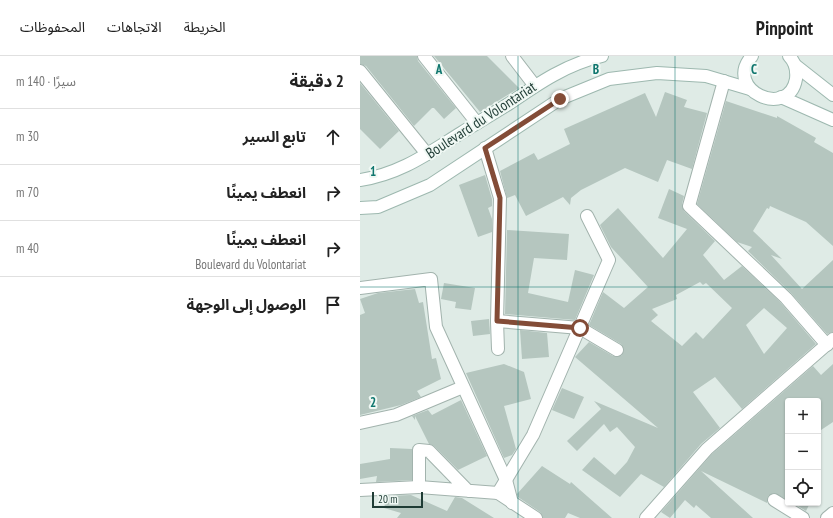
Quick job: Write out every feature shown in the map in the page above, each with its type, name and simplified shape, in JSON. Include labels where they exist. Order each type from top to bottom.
[{"type":"street","points":[[424,56],[477,123]]},
{"type":"street","points":[[512,56],[535,86]]},
{"type":"street","points":[[750,89],[745,75],[746,67],[752,56]]},
{"type":"street","name":"Boulevard du Volontariat","points":[[360,180],[380,177],[409,166],[484,120],[548,77],[594,57]]},
{"type":"street","points":[[792,59],[833,95]]},
{"type":"street","points":[[792,59],[796,80],[793,87],[781,97],[833,120]]},
{"type":"street","points":[[360,71],[427,154]]},
{"type":"street","name":"Boulevard du Volontariat","points":[[360,208],[378,207],[430,185],[560,99],[608,79],[657,73],[706,76],[750,89],[764,99],[781,97]]},
{"type":"street","points":[[646,518],[707,449],[830,342],[689,206],[724,81]]},
{"type":"street","points":[[485,148],[500,198],[497,321],[498,349]]},
{"type":"street","points":[[498,493],[533,435],[609,260],[587,216]]},
{"type":"street","points":[[360,288],[431,279],[436,327],[506,480],[512,502]]},
{"type":"street","points":[[497,321],[580,328],[617,350]]},
{"type":"street","points":[[360,423],[396,415],[463,387]]},
{"type":"street","points":[[419,487],[419,450],[429,451],[468,491]]},
{"type":"street","points":[[360,490],[419,487],[498,493],[536,518]]},
{"type":"street","points":[[774,500],[803,518]]},
{"type":"street","points":[[827,518],[833,513]]},
{"type":"building","points":[[360,56],[417,56],[418,61],[456,108],[444,119],[434,108],[432,108],[414,126],[366,66],[360,64]]},
{"type":"building","points":[[434,56],[487,56],[519,88],[480,112]]},
{"type":"building","points":[[360,83],[399,131],[380,149],[360,129]]},
{"type":"building","points":[[665,92],[687,100],[684,107],[707,113],[692,169],[667,160],[658,182],[625,168],[581,190],[571,198],[570,205],[563,197],[526,216],[515,195],[507,198],[500,171],[534,153],[538,160],[570,144],[564,129],[645,93],[656,117]]},
{"type":"building","points":[[726,101],[777,118],[777,116],[816,138],[814,142],[833,153],[833,246],[806,222],[770,206],[769,209],[767,208],[753,231],[782,259],[771,255],[802,289],[833,260],[833,332],[827,334],[791,293],[748,251],[752,247],[737,242],[697,204]]},
{"type":"building","points":[[485,175],[492,199],[492,206],[488,208],[492,219],[492,232],[478,237],[459,185]]},
{"type":"building","points":[[669,189],[684,196],[682,204],[684,211],[715,241],[703,255],[724,280],[742,266],[781,303],[816,344],[742,409],[715,377],[693,392],[720,428],[701,444],[664,487],[641,474],[620,497],[582,470],[594,457],[615,475],[627,462],[635,447],[617,427],[610,432],[604,424],[577,451],[567,441],[601,409],[594,401],[658,428],[575,357],[589,342],[613,356],[621,356],[624,350],[621,344],[589,325],[603,292],[624,308],[648,287],[611,247],[600,225],[618,208],[663,258],[687,229],[658,218]],"holes":[[[700,282],[703,285],[706,283],[732,308],[703,339],[696,332],[682,346],[651,321],[658,315],[652,309],[677,299],[676,295]],[[764,308],[787,328],[764,354],[746,325]]]},
{"type":"building","points":[[507,230],[569,234],[567,260],[534,258],[528,293],[568,302],[575,270],[594,275],[575,320],[505,314]]},
{"type":"building","points":[[444,283],[475,288],[471,310],[455,308],[456,302],[441,299]]},
{"type":"building","points":[[415,289],[419,303],[423,302],[432,359],[436,358],[441,379],[417,391],[421,397],[401,405],[360,415],[360,315],[365,313],[360,299],[378,293]]},
{"type":"building","points":[[489,319],[490,334],[473,336],[471,321]]},
{"type":"building","points":[[520,330],[547,333],[549,357],[522,359]]},
{"type":"building","points":[[504,364],[524,372],[531,399],[504,406],[516,449],[512,455],[504,458],[466,373]]},
{"type":"building","points":[[833,364],[833,422],[821,430],[821,398],[785,398],[785,498],[774,493],[768,496],[767,503],[701,471],[753,518],[711,518],[696,505],[694,508],[685,500],[670,518],[661,512],[712,454],[813,366],[821,375]]},
{"type":"building","points":[[562,388],[584,397],[574,419],[552,410]]},
{"type":"building","points":[[461,400],[487,456],[458,470],[434,446],[429,444],[415,416],[415,420],[412,416],[428,410],[432,415]]},
{"type":"building","points":[[390,448],[412,449],[412,480],[376,482],[377,476],[360,479],[360,464],[390,459]]},
{"type":"building","points":[[542,466],[570,484],[571,482],[612,518],[580,518],[568,513],[565,518],[543,518],[540,512],[518,497],[517,494]]},
{"type":"building","points":[[411,495],[447,511],[455,497],[462,498],[494,518],[397,518],[401,513],[384,508],[387,496]]},
{"type":"building","points":[[798,506],[808,506],[806,511]]},
{"type":"route","points":[[560,99],[485,148],[500,198],[497,321],[580,328]]}]
